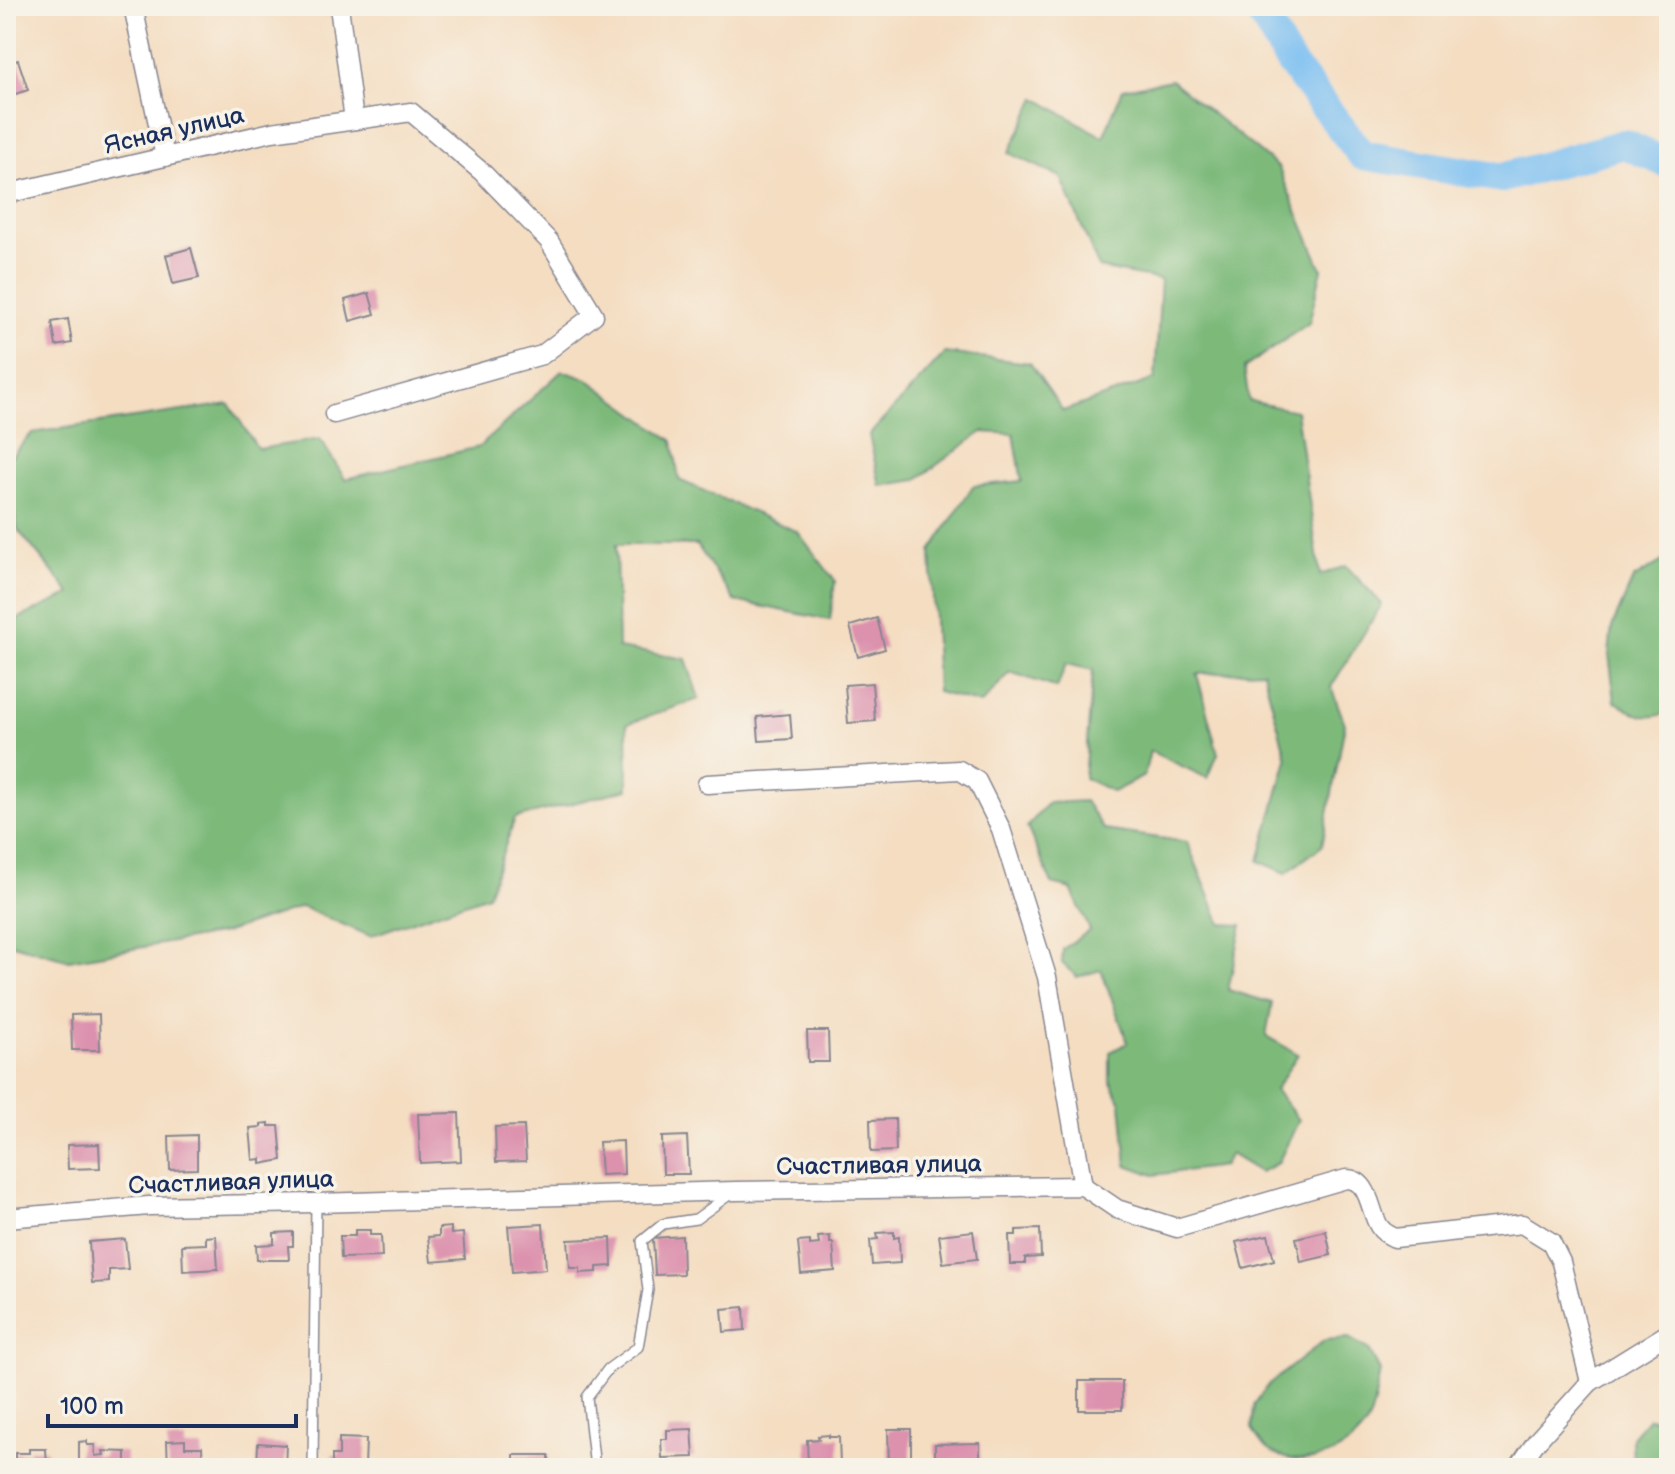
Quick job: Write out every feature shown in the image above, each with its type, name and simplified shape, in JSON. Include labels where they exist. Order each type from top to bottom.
[{"type":"street","points":[[133,6],[165,157]]},
{"type":"street","points":[[339,6],[354,120]]},
{"type":"street","name":"Ясная улица","points":[[6,194],[272,132],[411,112],[482,172],[549,241],[594,315],[542,355],[334,414]]},
{"type":"street","points":[[707,784],[959,770],[977,781],[1001,829],[1047,977],[1083,1186],[1117,1209],[1177,1228],[1346,1179],[1360,1183],[1378,1226],[1395,1238],[1522,1224],[1551,1242],[1561,1262],[1590,1382]]},
{"type":"street","name":"Счастливая улица","points":[[6,1218],[149,1206],[735,1191],[1083,1186]]},
{"type":"street","points":[[1518,1468],[1536,1442],[1590,1382],[1669,1333]]},
{"type":"lane","points":[[595,1468],[587,1397],[608,1369],[638,1347],[648,1290],[642,1241],[663,1224],[696,1219],[735,1191]]},
{"type":"lane","points":[[313,1468],[316,1203]]},
{"type":"green space","points":[[1171,80],[1278,167],[1322,269],[1309,323],[1244,368],[1249,401],[1296,411],[1320,575],[1346,566],[1382,604],[1331,687],[1345,724],[1322,846],[1286,873],[1259,861],[1287,759],[1263,671],[1197,674],[1218,754],[1207,778],[1150,751],[1144,776],[1113,792],[1084,778],[1093,670],[1066,664],[1057,688],[1010,672],[981,704],[937,692],[931,551],[973,486],[1022,481],[1014,434],[982,432],[916,480],[880,486],[869,435],[945,353],[1030,363],[1063,411],[1155,379],[1161,280],[1099,268],[1061,177],[1009,153],[1036,98],[1103,137],[1123,89]]},
{"type":"green space","points":[[562,371],[587,379],[673,441],[679,480],[798,532],[835,581],[830,620],[735,601],[697,545],[616,545],[618,648],[686,659],[699,699],[627,724],[628,789],[515,818],[488,895],[370,936],[302,907],[224,933],[69,960],[6,942],[6,624],[71,594],[18,530],[6,479],[6,462],[32,433],[229,404],[258,449],[320,439],[345,479],[479,447]]},
{"type":"green space","points":[[1669,557],[1669,711],[1647,717],[1615,701],[1609,654],[1612,627],[1633,579]]},
{"type":"green space","points":[[1085,801],[1104,830],[1187,842],[1221,924],[1242,925],[1228,990],[1272,1003],[1266,1036],[1298,1054],[1275,1090],[1299,1120],[1278,1163],[1260,1172],[1230,1154],[1223,1166],[1154,1175],[1127,1165],[1121,1103],[1110,1080],[1110,1052],[1128,1043],[1101,970],[1077,977],[1062,963],[1063,949],[1090,930],[1071,889],[1052,884],[1027,827],[1048,803]]},
{"type":"green space","points":[[1349,1338],[1369,1350],[1380,1371],[1371,1414],[1361,1432],[1338,1451],[1309,1460],[1294,1460],[1267,1449],[1252,1429],[1254,1405],[1268,1385],[1325,1340]]},
{"type":"green space","points":[[1648,1418],[1669,1420],[1669,1468],[1642,1468],[1633,1460],[1632,1437]]},
{"type":"building","points":[[18,60],[28,90],[6,97],[6,64]]},
{"type":"building","points":[[191,248],[199,278],[173,284],[166,255]]},
{"type":"building","points":[[369,293],[375,314],[350,321],[345,300]]},
{"type":"building","points":[[68,319],[72,343],[56,346],[52,322]]},
{"type":"building","points":[[877,618],[885,649],[858,657],[850,626]]},
{"type":"building","points":[[872,683],[875,721],[848,723],[845,685]]},
{"type":"building","points":[[790,714],[792,739],[759,741],[757,717]]},
{"type":"building","points":[[99,1014],[100,1050],[72,1050],[71,1015]]},
{"type":"building","points":[[807,1031],[828,1031],[829,1062],[808,1062]]},
{"type":"building","points":[[459,1113],[461,1161],[420,1163],[418,1114]]},
{"type":"building","points":[[895,1119],[896,1151],[871,1152],[870,1120]]},
{"type":"building","points":[[269,1123],[269,1126],[279,1126],[282,1160],[261,1164],[261,1159],[253,1160],[250,1128]]},
{"type":"building","points":[[524,1126],[526,1161],[496,1162],[495,1127]]},
{"type":"building","points":[[197,1135],[197,1169],[170,1170],[169,1136]]},
{"type":"building","points":[[687,1136],[689,1174],[663,1174],[662,1137]]},
{"type":"building","points":[[623,1141],[624,1174],[601,1175],[599,1142]]},
{"type":"building","points":[[99,1144],[100,1168],[68,1169],[67,1145]]},
{"type":"building","points":[[543,1224],[546,1269],[512,1272],[508,1226]]},
{"type":"building","points":[[451,1227],[451,1234],[463,1233],[465,1259],[431,1262],[428,1237],[439,1236],[439,1228]]},
{"type":"building","points":[[1040,1229],[1041,1257],[1025,1258],[1025,1264],[1010,1264],[1009,1235],[1016,1235],[1016,1230]]},
{"type":"building","points":[[355,1230],[370,1230],[370,1235],[381,1235],[382,1257],[341,1258],[340,1236],[355,1236]]},
{"type":"building","points":[[973,1231],[977,1259],[943,1263],[939,1235]]},
{"type":"building","points":[[1326,1231],[1331,1255],[1301,1262],[1296,1238]]},
{"type":"building","points":[[293,1232],[293,1246],[288,1246],[289,1260],[257,1260],[256,1245],[274,1244],[274,1233]]},
{"type":"building","points":[[894,1232],[894,1238],[899,1237],[900,1263],[872,1265],[870,1240],[878,1239],[877,1233]]},
{"type":"building","points":[[1268,1235],[1274,1260],[1243,1268],[1236,1242]]},
{"type":"building","points":[[216,1236],[218,1269],[183,1271],[182,1245],[206,1244],[206,1237]]},
{"type":"building","points":[[682,1236],[683,1274],[655,1275],[653,1238]]},
{"type":"building","points":[[830,1236],[835,1271],[801,1274],[798,1242],[819,1244],[818,1237]]},
{"type":"building","points":[[611,1238],[612,1266],[597,1267],[597,1272],[580,1273],[580,1268],[570,1268],[568,1240]]},
{"type":"building","points":[[125,1239],[128,1269],[109,1270],[109,1282],[92,1283],[89,1242]]},
{"type":"building","points":[[744,1307],[745,1330],[724,1332],[722,1309]]},
{"type":"building","points":[[1079,1381],[1122,1381],[1122,1410],[1079,1410]]},
{"type":"building","points":[[692,1429],[694,1457],[662,1458],[661,1439],[667,1439],[667,1430]]},
{"type":"building","points":[[888,1429],[911,1429],[911,1468],[889,1468]]},
{"type":"building","points":[[829,1435],[839,1437],[840,1465],[808,1467],[807,1440]]},
{"type":"building","points":[[339,1438],[366,1439],[365,1467],[332,1468],[332,1455],[339,1455]]},
{"type":"building","points":[[185,1440],[185,1447],[202,1447],[203,1468],[168,1468],[167,1441]]},
{"type":"building","points":[[87,1441],[87,1445],[95,1445],[95,1456],[104,1455],[103,1451],[126,1452],[126,1468],[79,1468],[79,1442]]},
{"type":"building","points":[[258,1443],[286,1445],[285,1468],[257,1468]]},
{"type":"building","points":[[980,1443],[980,1468],[935,1468],[935,1444]]},
{"type":"building","points":[[29,1449],[46,1449],[47,1468],[15,1468],[15,1453],[29,1453]]},
{"type":"building","points":[[514,1455],[549,1455],[549,1465],[544,1468],[514,1468]]},
{"type":"building","points":[[440,1464],[465,1464],[465,1468],[440,1468]]},
{"type":"waterway","points":[[1257,6],[1289,61],[1362,155],[1502,178],[1624,144],[1669,164]]}]
